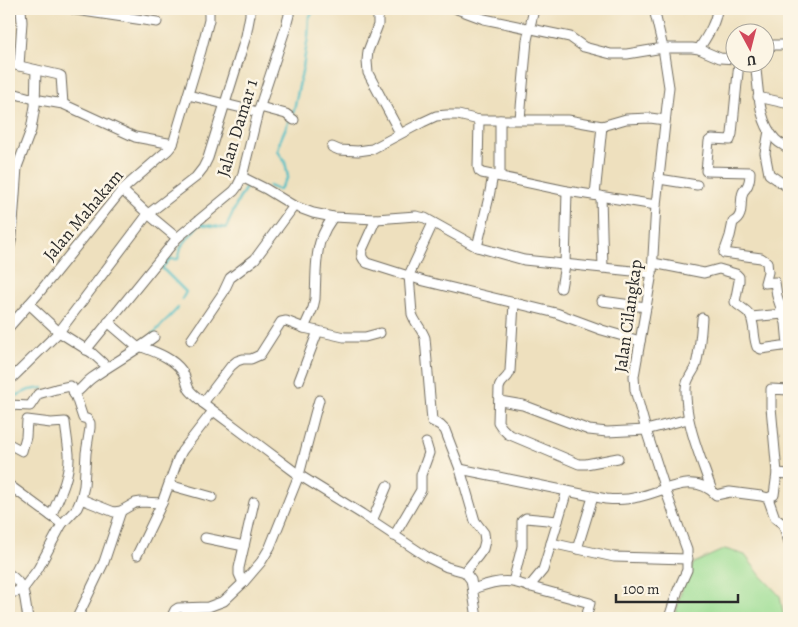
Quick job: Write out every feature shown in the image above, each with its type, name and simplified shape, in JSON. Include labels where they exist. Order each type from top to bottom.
[{"type":"street","points":[[21,9],[22,22],[12,66],[61,76],[63,104]]},
{"type":"street","points":[[73,9],[157,22]]},
{"type":"street","name":"Jalan Mahakam","points":[[9,327],[30,304],[122,190],[173,144],[209,20],[209,9]]},
{"type":"street","points":[[9,381],[60,332],[148,214],[196,177],[203,168],[208,158],[246,36],[250,9]]},
{"type":"street","name":"Jalan Damar 1","points":[[86,350],[178,238],[204,214],[248,180],[259,109],[285,30],[289,9]]},
{"type":"street","points":[[376,9],[378,25],[368,51],[368,73],[400,133]]},
{"type":"street","points":[[456,9],[484,19],[570,37],[584,47],[611,54],[628,54],[663,48],[700,49],[720,58],[726,58]]},
{"type":"street","points":[[520,119],[529,28],[534,9]]},
{"type":"street","name":"Jalan Cilangkap","points":[[654,9],[669,87],[656,205],[652,273],[634,376],[646,430],[687,550],[688,559]]},
{"type":"street","points":[[700,49],[714,24],[717,9]]},
{"type":"street","points":[[776,45],[789,45]]},
{"type":"street","points":[[9,250],[12,237],[13,167],[31,130],[34,114],[36,70]]},
{"type":"street","points":[[653,263],[704,273],[719,269],[736,274],[739,281],[735,302],[745,309],[751,317],[757,347],[761,349],[789,345],[786,312],[777,296],[775,282],[765,284],[768,272],[767,262],[761,258],[724,253],[733,222],[737,221],[740,215],[750,172],[706,171],[709,142],[712,139],[730,140],[732,134],[737,72]]},
{"type":"street","points":[[757,72],[758,97],[769,131],[777,141],[789,149]]},
{"type":"street","points":[[9,92],[63,104],[135,137],[173,144]]},
{"type":"street","points":[[188,95],[290,117]]},
{"type":"street","points":[[758,97],[785,104]]},
{"type":"street","points":[[332,147],[339,150],[358,151],[372,149],[436,116],[447,115],[458,115],[479,120],[568,120],[602,126],[626,120],[650,118],[666,120]]},
{"type":"street","points":[[479,120],[478,167],[482,173],[567,191],[656,205]]},
{"type":"street","points":[[477,248],[496,175],[500,120]]},
{"type":"street","points":[[602,126],[598,196],[603,268]]},
{"type":"street","points":[[769,131],[765,154],[769,174],[789,188]]},
{"type":"street","points":[[659,179],[697,185]]},
{"type":"street","points":[[248,180],[294,206],[333,218],[376,219],[416,216],[425,218],[477,248],[524,260],[652,273]]},
{"type":"street","points":[[122,190],[178,238]]},
{"type":"street","points":[[561,288],[564,265],[567,191]]},
{"type":"street","points":[[192,340],[230,278],[255,259],[294,206]]},
{"type":"street","points":[[304,328],[315,300],[320,240],[333,218]]},
{"type":"street","points":[[376,219],[362,250],[361,255],[367,263],[424,281],[556,313],[602,330],[640,341]]},
{"type":"street","points":[[433,223],[409,275],[412,314],[423,333],[426,344],[432,421],[445,430],[460,469],[474,521],[484,533],[483,549],[465,572]]},
{"type":"street","points":[[602,301],[646,307]]},
{"type":"street","points":[[514,303],[510,371],[509,376],[500,383],[499,388],[498,422],[502,428],[508,434],[579,464],[618,458]]},
{"type":"street","points":[[30,304],[60,332],[103,363]]},
{"type":"street","points":[[751,317],[786,312]]},
{"type":"street","points":[[702,318],[695,368],[689,376],[686,388],[688,419],[712,491],[716,496],[730,492],[768,498],[774,495],[777,473],[770,389],[789,390]]},
{"type":"street","points":[[108,322],[139,346],[170,360],[182,371],[188,388],[203,403],[300,475],[427,557],[447,567],[465,572],[471,580],[476,618]]},
{"type":"street","points":[[203,403],[231,366],[237,361],[251,359],[260,355],[281,322],[344,337],[357,338],[380,334]]},
{"type":"street","points":[[299,381],[318,331]]},
{"type":"street","points":[[74,394],[90,379],[154,337]]},
{"type":"street","points":[[9,405],[30,406],[38,394],[72,387],[83,418],[87,419],[90,423],[81,500],[77,508],[62,524],[38,568],[23,588],[16,592],[9,592]]},
{"type":"street","points":[[171,618],[178,608],[208,607],[224,601],[243,584],[261,562],[270,547],[300,475],[319,400]]},
{"type":"street","points":[[500,401],[523,405],[589,430],[622,432],[646,430],[688,419]]},
{"type":"street","points":[[137,555],[162,502],[182,451],[213,411]]},
{"type":"street","points":[[9,444],[22,451],[26,437],[27,420],[51,423],[65,422],[69,454],[68,470],[50,516]]},
{"type":"street","points":[[394,536],[421,490],[420,475],[429,453],[426,443]]},
{"type":"street","points":[[460,469],[606,499],[639,497],[688,483],[693,483],[712,491]]},
{"type":"street","points":[[777,473],[789,474]]},
{"type":"street","points":[[9,485],[62,524]]},
{"type":"street","points":[[168,485],[212,497]]},
{"type":"street","points":[[372,521],[387,486]]},
{"type":"street","points":[[529,587],[543,570],[567,492]]},
{"type":"street","points":[[577,549],[593,497]]},
{"type":"street","points":[[768,498],[776,518],[783,524],[789,542]]},
{"type":"street","points":[[81,500],[114,512],[135,503],[162,502]]},
{"type":"street","points":[[243,584],[239,568],[254,502]]},
{"type":"street","points":[[77,618],[104,562],[120,511]]},
{"type":"street","points":[[513,582],[522,546],[522,521],[526,518],[558,521]]},
{"type":"street","points":[[205,538],[244,546]]},
{"type":"street","points":[[552,543],[614,556],[688,559],[687,570],[669,618]]},
{"type":"street","points":[[9,574],[23,588],[28,618]]},
{"type":"street","points":[[473,589],[502,581],[513,582],[590,603],[586,618]]},
{"type":"green space","points":[[725,549],[745,555],[780,596],[784,618],[677,618],[676,611],[683,585],[694,563]]},
{"type":"waterway","points":[[292,115],[303,67],[309,17],[316,9]]},
{"type":"waterway","points":[[269,186],[279,190],[288,177],[285,162],[278,151],[289,120]]},
{"type":"waterway","points":[[182,299],[186,292],[162,268],[170,259],[178,259],[181,247],[199,224],[226,228],[249,182]]},
{"type":"waterway","points":[[153,334],[178,308]]},
{"type":"waterway","points":[[9,399],[29,390],[43,388]]}]
